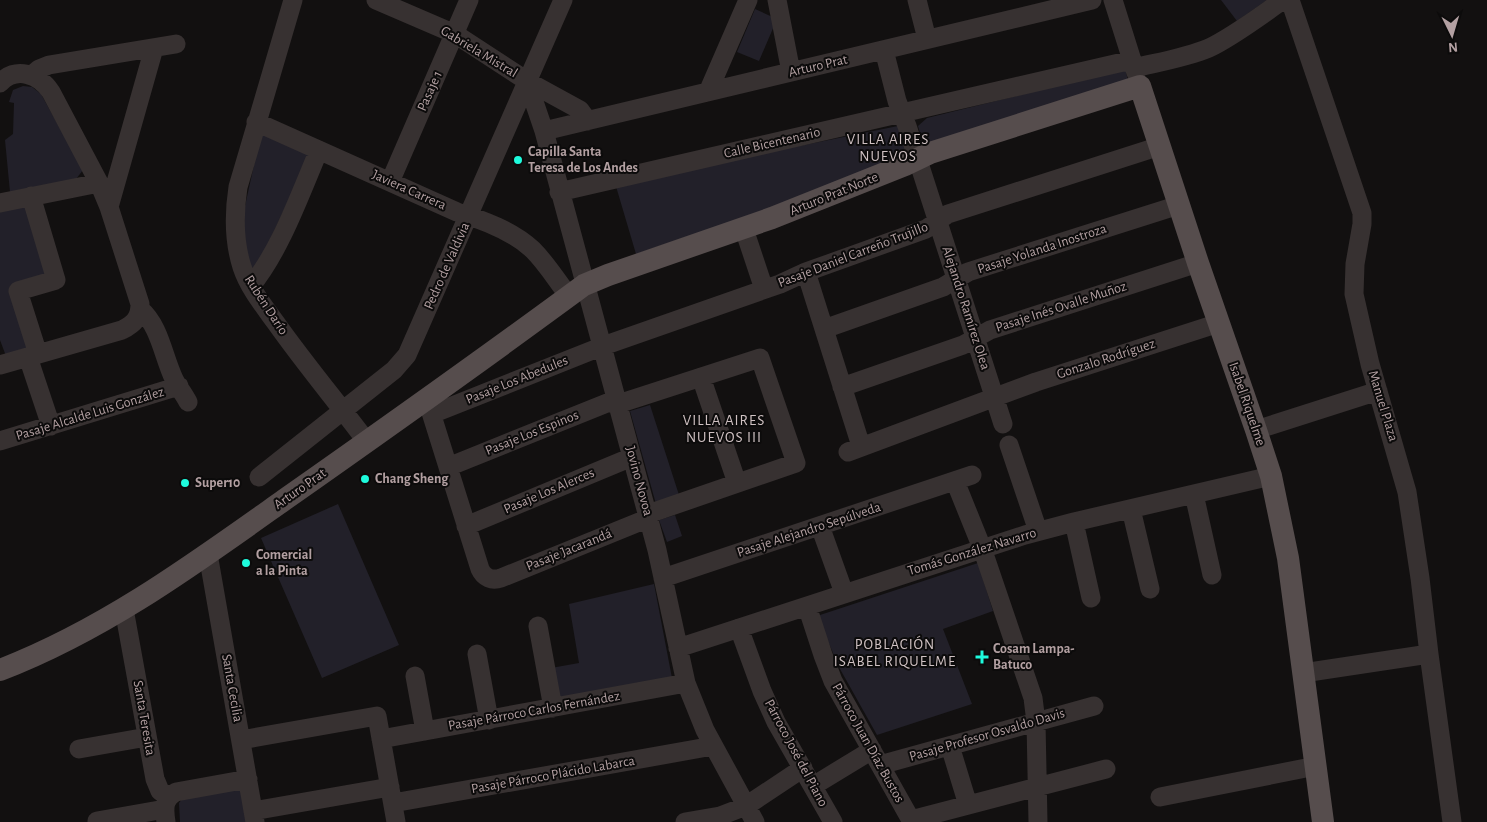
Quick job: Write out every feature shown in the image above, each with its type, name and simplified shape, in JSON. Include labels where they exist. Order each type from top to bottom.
[{"type":"main road","name":"Isabel Riquelme","points":[[1135,71],[1271,476],[1288,558],[1323,822]]},
{"type":"main road","name":"Arturo Prat Norte","points":[[577,290],[813,203],[930,153],[1135,71]]},
{"type":"main road","name":"Arturo Prat","points":[[0,670],[71,638],[156,589],[367,442],[429,407],[577,290]]},
{"type":"street","name":"Rubén Darío","points":[[292,0],[238,187],[236,213],[238,252],[250,286],[286,337],[367,442]]},
{"type":"street","name":"Gabriela Mistral","points":[[376,0],[454,34],[527,80],[580,110],[588,120]]},
{"type":"street","name":"Pasaje 1","points":[[390,182],[469,0]]},
{"type":"street","name":"Pedro de Valdivia","points":[[259,477],[394,370],[407,355],[563,0]]},
{"type":"street","points":[[708,92],[748,0]]},
{"type":"street","points":[[777,0],[791,72]]},
{"type":"street","points":[[917,0],[927,39]]},
{"type":"street","name":"Arturo Prat","points":[[544,131],[1092,0]]},
{"type":"street","name":"Isabel Riquelme","points":[[1113,0],[1135,71]]},
{"type":"street","name":"Calle Bicentenario","points":[[559,192],[902,113],[1135,71],[1207,49],[1283,0]]},
{"type":"street","name":"Manuel Plaza","points":[[1290,0],[1362,213],[1362,224],[1354,264],[1354,294],[1364,344],[1407,492],[1452,822]]},
{"type":"street","points":[[32,75],[48,65],[176,44]]},
{"type":"street","points":[[109,207],[154,48]]},
{"type":"street","name":"Alejandro Ramírez Olea","points":[[884,50],[897,101],[918,159],[1002,424]]},
{"type":"street","points":[[0,365],[122,330],[134,322],[140,309],[138,296],[99,182],[50,92],[43,82],[32,75],[16,74],[1,81]]},
{"type":"street","name":"Gabriela Mistral","points":[[527,80],[544,131]]},
{"type":"street","name":"Javiera Carrera","points":[[256,122],[457,212],[469,215],[512,234],[577,290]]},
{"type":"street","name":"Jovino Novoa","points":[[544,131],[559,192],[577,290],[602,346],[664,578],[686,683],[713,746],[751,814]]},
{"type":"street","name":"Pasaje Daniel Carreño Trujillo","points":[[602,346],[764,290],[806,272],[926,229],[948,214],[1160,146]]},
{"type":"street","points":[[250,286],[266,264],[278,242],[319,150]]},
{"type":"street","points":[[0,203],[99,182]]},
{"type":"street","points":[[30,196],[56,280],[18,291],[51,426]]},
{"type":"street","name":"Pasaje Yolanda Inostroza","points":[[824,329],[943,288],[968,272],[1179,205]]},
{"type":"street","points":[[744,228],[764,290]]},
{"type":"street","name":"Pasaje Inés Ovalle Muñoz","points":[[842,387],[963,345],[990,330],[1198,263]]},
{"type":"street","points":[[806,272],[842,387]]},
{"type":"street","name":"Pasaje Alcalde Luis González","points":[[0,442],[51,426],[184,394],[174,379],[154,327],[140,309]]},
{"type":"street","name":"Gonzalo Rodríguez","points":[[842,387],[854,449],[1036,382],[1219,323]]},
{"type":"street","name":"Pasaje Los Abedules","points":[[429,407],[602,346]]},
{"type":"street","name":"Pasaje Los Espinos","points":[[448,467],[617,402],[760,358],[796,463]]},
{"type":"street","points":[[701,377],[737,483]]},
{"type":"street","points":[[1256,430],[1378,391]]},
{"type":"street","points":[[429,407],[466,526]]},
{"type":"street","points":[[1009,445],[1038,531]]},
{"type":"street","name":"Pasaje Los Alerces","points":[[466,526],[632,457]]},
{"type":"street","name":"Pasaje Jacarandá","points":[[466,526],[482,573],[489,578],[497,579],[648,516],[796,463]]},
{"type":"street","name":"Tomás González Navarro","points":[[678,648],[1038,531],[1271,476]]},
{"type":"street","name":"Pasaje Alejandro Sepúlveda","points":[[664,578],[963,478],[982,548],[1032,698],[1036,722],[1038,822]]},
{"type":"street","points":[[1194,494],[1212,575]]},
{"type":"street","points":[[1131,509],[1150,589]]},
{"type":"street","points":[[1074,522],[1092,598]]},
{"type":"street","points":[[820,526],[844,594]]},
{"type":"street","name":"Santa Cecilia","points":[[208,554],[254,816]]},
{"type":"street","name":"Párroco Juan Díaz Bustos","points":[[807,606],[833,680],[911,821]]},
{"type":"street","name":"Santa Teresita","points":[[124,608],[156,783],[167,809]]},
{"type":"street","points":[[538,626],[553,708]]},
{"type":"street","name":"Párroco José del Piano","points":[[739,628],[770,708],[833,822]]},
{"type":"street","points":[[477,654],[489,720]]},
{"type":"street","points":[[1303,672],[1429,654]]},
{"type":"street","points":[[415,676],[425,731]]},
{"type":"street","name":"Pasaje Párroco Carlos Fernández","points":[[381,739],[686,683]]},
{"type":"street","name":"Pasaje Profesor Osvaldo Davis","points":[[813,786],[876,758],[950,746],[1094,706]]},
{"type":"street","points":[[241,740],[377,716],[396,822]]},
{"type":"street","points":[[79,749],[147,737]]},
{"type":"street","name":"Pasaje Párroco Plácido Labarca","points":[[254,816],[713,746]]},
{"type":"street","points":[[950,746],[968,805]]},
{"type":"street","points":[[1160,797],[1316,766]]},
{"type":"street","points":[[685,822],[720,816],[751,814],[803,768]]},
{"type":"street","points":[[911,821],[1106,769]]},
{"type":"street","points":[[97,820],[167,809],[180,791],[248,779]]},
{"type":"shaded area","points":[[1221,0],[1267,0],[1237,21]]},
{"type":"shaded area","points":[[755,9],[777,19],[759,61],[737,52]]},
{"type":"shaded area","points":[[1125,69],[1128,80],[927,146],[922,140],[918,126],[927,118]]},
{"type":"shaded area","points":[[23,86],[32,87],[41,94],[83,170],[76,179],[10,192],[5,140],[13,134],[14,103],[9,102],[13,90]]},
{"type":"shaded area","points":[[898,126],[902,134],[906,156],[801,198],[636,254],[615,183]]},
{"type":"shaded area","points":[[261,133],[310,154],[263,255],[252,273],[241,241],[245,206]]},
{"type":"shaded area","points":[[26,206],[48,276],[12,287],[29,351],[6,356],[0,340],[0,211]]},
{"type":"shaded area","points":[[650,405],[679,495],[656,504],[630,411]]},
{"type":"shaded area","points":[[338,504],[399,645],[322,678],[261,538]]},
{"type":"shaded area","points":[[675,515],[682,536],[667,542],[659,520]]},
{"type":"shaded area","points":[[978,563],[993,611],[943,629],[972,704],[877,735],[840,669],[817,616]]},
{"type":"shaded area","points":[[654,584],[672,678],[556,701],[551,668],[579,663],[569,604]]},
{"type":"shaded area","points":[[241,789],[247,822],[180,822],[179,803],[182,799]]},
{"type":"place","name":"Capilla Santa Teresa de Los Andes","points":[[518,160]]},
{"type":"place","name":"Chang Sheng","points":[[365,479]]},
{"type":"place","name":"Super10","points":[[185,483]]},
{"type":"place","name":"Comercial a la Pinta","points":[[246,563]]},
{"type":"place","name":"Cosam Lampa- Batuco","points":[[982,657]]},
{"type":"district","name":"VILLA AIRES NUEVOS","points":[[888,148]]},
{"type":"district","name":"VILLA AIRES NUEVOS III","points":[[724,428]]},
{"type":"district","name":"POBLACIÓN ISABEL RIQUELME","points":[[895,652]]}]
